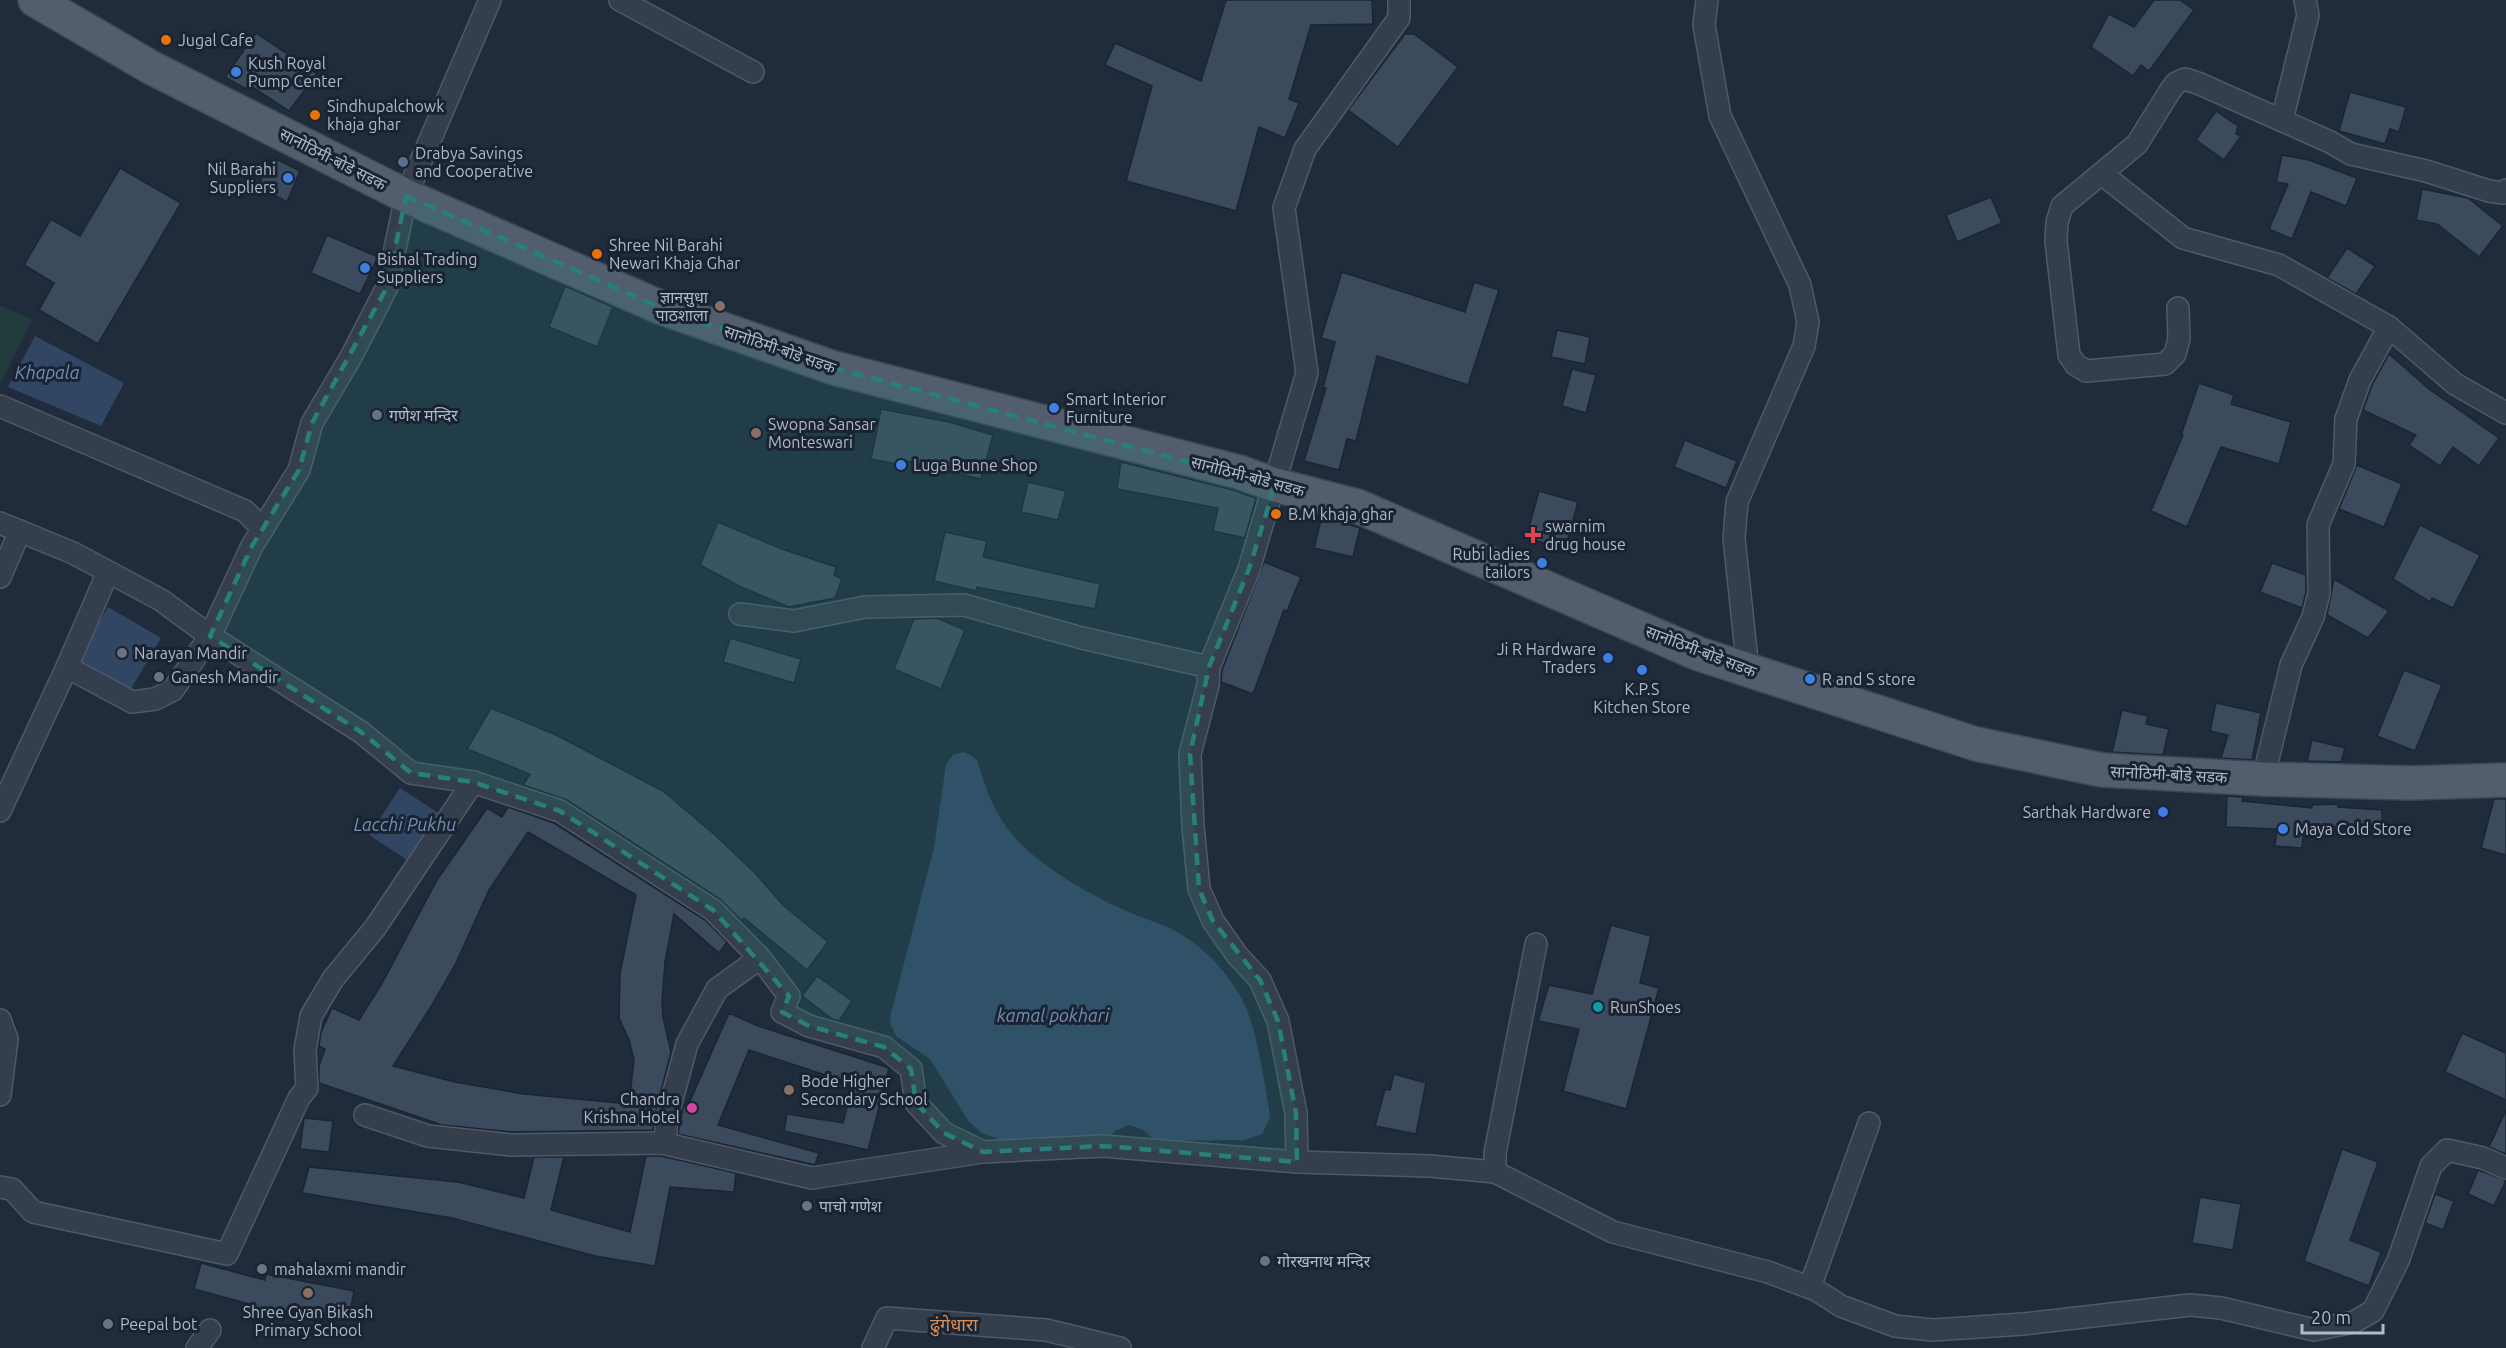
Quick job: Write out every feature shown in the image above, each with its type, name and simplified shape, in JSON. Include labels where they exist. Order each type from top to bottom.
[{"type":"main road","name":"सानोठिमी-बोडे सडक","points":[[35,0],[152,68],[406,196],[662,308],[834,368],[1239,472],[1275,485],[1357,506],[1699,654],[1976,744],[2102,770],[2263,779],[2411,783],[2506,780]]},
{"type":"street","points":[[67,667],[132,702],[155,699],[173,690],[210,636],[252,546],[299,470],[312,423],[351,357],[387,287],[406,196],[490,0]]},
{"type":"street","points":[[620,0],[753,72]]},
{"type":"street","points":[[1297,1162],[1296,1113],[1278,1021],[1260,980],[1237,955],[1213,921],[1199,889],[1190,754],[1208,685],[1209,667],[1249,569],[1307,373],[1284,208],[1305,149],[1399,18],[1399,0]]},
{"type":"street","points":[[1707,0],[1704,25],[1720,116],[1800,285],[1808,322],[1804,346],[1737,502],[1734,538],[1749,670]]},
{"type":"street","points":[[2282,120],[2308,15],[2305,0]]},
{"type":"street","points":[[2178,308],[2179,339],[2175,354],[2165,364],[2086,371],[2076,365],[2069,355],[2056,241],[2057,222],[2062,206],[2137,144],[2170,91],[2176,83],[2185,79],[2282,120],[2359,157],[2426,171],[2489,191],[2503,193],[2506,190]]},
{"type":"street","points":[[2102,174],[2183,238],[2279,265],[2389,327],[2455,384],[2506,413]]},
{"type":"street","points":[[2263,779],[2290,665],[2313,617],[2319,592],[2318,525],[2344,464],[2346,419],[2360,381],[2389,327]]},
{"type":"street","points":[[0,406],[244,511],[263,529]]},
{"type":"street","points":[[0,523],[73,553],[161,600],[210,636],[361,732],[411,773],[473,782],[560,811],[713,910],[760,958],[789,996],[782,1012],[809,1026],[884,1047],[911,1069],[916,1103],[944,1132],[983,1152]]},
{"type":"street","points":[[0,577],[20,531]]},
{"type":"street","points":[[0,811],[108,572]]},
{"type":"street","points":[[740,614],[794,621],[865,607],[964,605],[1082,638],[1209,667]]},
{"type":"street","points":[[0,1187],[12,1189],[33,1212],[227,1254],[299,1098],[307,1088],[305,1050],[311,1016],[333,979],[375,928],[473,782]]},
{"type":"street","points":[[1496,1172],[1495,1154],[1536,944]]},
{"type":"street","points":[[662,1143],[684,1054],[692,1034],[717,989],[760,958]]},
{"type":"street","points":[[0,1020],[7,1039],[0,1095]]},
{"type":"street","points":[[365,1115],[428,1136],[511,1145],[662,1143],[812,1178],[983,1152],[1103,1146],[1297,1162],[1430,1166],[1496,1172],[1612,1232],[1768,1272],[1810,1287],[1841,1306],[1870,1318],[1895,1326],[1933,1330],[2023,1324],[2190,1305],[2220,1308],[2314,1330],[2354,1322],[2373,1311],[2398,1261],[2432,1166],[2447,1150],[2483,1158],[2506,1168]]},
{"type":"street","points":[[1810,1287],[1869,1123]]},
{"type":"street","points":[[873,1348],[887,1318],[1046,1330],[1120,1348]]},
{"type":"street","points":[[197,1348],[210,1330]]},
{"type":"highlighted area","points":[[406,196],[662,308],[834,368],[1275,485],[1249,569],[1209,667],[1190,754],[1199,889],[1213,921],[1260,980],[1278,1021],[1296,1113],[1297,1162],[1103,1146],[983,1152],[944,1133],[916,1103],[911,1069],[884,1047],[809,1026],[782,1012],[789,996],[713,910],[560,811],[473,782],[411,773],[361,732],[210,636],[252,546],[299,470],[312,423],[387,287]]},
{"type":"green space","points":[[0,305],[32,320],[0,384]]},
{"type":"water","name":"Khapala","points":[[35,336],[124,383],[101,426],[8,387]]},
{"type":"water","points":[[108,607],[161,638],[128,694],[76,663]]},
{"type":"water","name":"kamal pokhari","points":[[963,752],[977,760],[993,805],[1001,819],[1011,833],[1039,860],[1074,884],[1108,903],[1185,937],[1203,950],[1226,975],[1245,1005],[1258,1049],[1270,1118],[1262,1134],[1245,1140],[1155,1141],[1145,1131],[1129,1125],[1115,1131],[1106,1142],[1003,1141],[982,1133],[969,1122],[930,1059],[896,1036],[890,1023],[891,1013],[934,848],[946,764],[953,755]]},
{"type":"water","name":"Lacchi Pukhu","points":[[400,788],[440,814],[409,861],[369,835]]},
{"type":"building","points":[[1226,0],[1372,0],[1373,24],[1311,25],[1289,99],[1299,103],[1285,138],[1259,127],[1236,211],[1126,181],[1152,86],[1105,65],[1115,43],[1201,81]]},
{"type":"building","points":[[2154,0],[2180,0],[2194,10],[2149,71],[2141,65],[2133,76],[2091,47],[2109,14],[2134,27]]},
{"type":"building","points":[[256,33],[317,74],[289,111],[249,85],[246,89],[225,77]]},
{"type":"building","points":[[1405,34],[1414,34],[1458,67],[1398,147],[1348,110]]},
{"type":"building","points":[[2350,92],[2406,107],[2399,132],[2390,129],[2385,144],[2339,131]]},
{"type":"building","points":[[2216,111],[2238,126],[2236,134],[2241,136],[2224,160],[2196,140]]},
{"type":"building","points":[[2282,155],[2309,160],[2357,178],[2346,206],[2311,192],[2292,239],[2269,229],[2288,184],[2276,182]]},
{"type":"building","points":[[272,157],[300,171],[287,202],[258,186]]},
{"type":"building","points":[[120,168],[181,203],[98,344],[39,310],[54,283],[24,265],[51,219],[80,236]]},
{"type":"building","points":[[2422,189],[2468,198],[2503,226],[2479,257],[2437,224],[2416,220]]},
{"type":"building","points":[[1991,197],[2002,223],[1957,242],[1946,215]]},
{"type":"building","points":[[327,235],[378,257],[360,294],[311,273]]},
{"type":"building","points":[[2347,248],[2375,266],[2356,294],[2327,278]]},
{"type":"building","points":[[1342,272],[1465,312],[1474,282],[1499,290],[1468,385],[1377,356],[1356,441],[1347,439],[1339,470],[1304,461],[1326,388],[1323,388],[1335,342],[1321,338]]},
{"type":"building","points":[[565,286],[613,307],[597,347],[549,327]]},
{"type":"building","points":[[1557,330],[1590,337],[1585,364],[1551,357]]},
{"type":"building","points":[[2389,354],[2429,389],[2499,438],[2479,466],[2453,447],[2440,466],[2409,445],[2416,435],[2363,410],[2372,385]]},
{"type":"building","points":[[1572,369],[1596,375],[1586,413],[1562,406]]},
{"type":"building","points":[[2199,383],[2234,395],[2231,404],[2291,422],[2279,464],[2221,447],[2187,527],[2151,511],[2183,435],[2181,435]]},
{"type":"building","points":[[881,409],[949,422],[993,435],[981,479],[902,460],[901,465],[871,459]]},
{"type":"building","points":[[1685,440],[1737,461],[1726,488],[1674,467]]},
{"type":"building","points":[[1121,462],[1233,490],[1256,498],[1245,538],[1213,531],[1218,508],[1117,489]]},
{"type":"building","points":[[2357,465],[2402,484],[2384,527],[2339,509]]},
{"type":"building","points":[[1028,482],[1066,491],[1058,520],[1021,512]]},
{"type":"building","points":[[1539,491],[1578,502],[1565,549],[1526,538]]},
{"type":"building","points":[[1322,516],[1360,528],[1353,557],[1314,548]]},
{"type":"building","points":[[718,522],[782,549],[836,567],[834,575],[842,579],[835,598],[789,607],[741,587],[700,565]]},
{"type":"building","points":[[2420,525],[2480,555],[2453,608],[2432,598],[2430,602],[2393,579]]},
{"type":"building","points":[[945,532],[987,541],[983,557],[1100,584],[1095,609],[977,587],[976,591],[934,581]]},
{"type":"building","points":[[1264,562],[1301,577],[1287,611],[1284,610],[1253,694],[1221,682],[1222,670]]},
{"type":"building","points":[[2272,563],[2306,575],[2306,592],[2302,608],[2260,592]]},
{"type":"building","points":[[2334,579],[2389,611],[2368,638],[2327,615]]},
{"type":"building","points":[[937,618],[965,630],[941,689],[894,669],[914,619]]},
{"type":"building","points":[[730,638],[801,659],[794,683],[723,662]]},
{"type":"building","points":[[2404,670],[2442,685],[2415,751],[2377,736]]},
{"type":"building","points":[[2216,703],[2261,713],[2252,760],[2221,758],[2228,735],[2210,731]]},
{"type":"building","points":[[491,708],[556,735],[663,791],[755,873],[783,905],[828,942],[807,970],[744,918],[742,921],[720,899],[567,800],[523,785],[530,774],[467,749]]},
{"type":"building","points":[[2122,710],[2148,716],[2146,724],[2169,729],[2163,755],[2112,752]]},
{"type":"building","points":[[2312,740],[2345,748],[2341,762],[2307,761]]},
{"type":"building","points":[[2227,796],[2243,797],[2242,801],[2312,808],[2312,805],[2338,804],[2338,807],[2382,810],[2382,825],[2304,828],[2302,848],[2275,846],[2277,829],[2226,827]]},
{"type":"building","points":[[2494,799],[2506,799],[2506,855],[2481,848]]},
{"type":"building","points":[[508,807],[554,823],[705,920],[727,942],[719,953],[674,914],[665,962],[662,1002],[671,1052],[653,1130],[512,1132],[442,1125],[319,1083],[319,1066],[325,1049],[319,1046],[321,1032],[332,1008],[359,1020],[381,985],[437,880],[487,808],[502,817]],"holes":[[[528,832],[636,895],[620,973],[619,1018],[629,1040],[634,1060],[629,1104],[524,1094],[455,1082],[393,1066],[456,963],[489,890]]]},
{"type":"building","name":"RunShoes","points":[[1611,925],[1651,936],[1640,983],[1659,988],[1626,1109],[1563,1091],[1579,1029],[1538,1021],[1549,985],[1592,994]]},
{"type":"building","points":[[817,976],[852,1001],[839,1021],[832,1019],[802,996]]},
{"type":"building","points":[[729,1013],[758,1026],[889,1068],[868,1150],[784,1131],[787,1114],[843,1123],[853,1084],[749,1050],[718,1125],[819,1153],[815,1165],[678,1134],[684,1103],[686,1110]]},
{"type":"building","points":[[2462,1033],[2506,1053],[2506,1100],[2445,1072]]},
{"type":"building","points":[[1394,1074],[1426,1083],[1416,1134],[1375,1126],[1385,1089],[1390,1090]]},
{"type":"building","points":[[2506,1110],[2506,1154],[2489,1147]]},
{"type":"building","points":[[304,1118],[333,1121],[329,1152],[300,1149]]},
{"type":"building","points":[[2342,1149],[2378,1162],[2350,1240],[2381,1252],[2369,1286],[2304,1261]]},
{"type":"building","points":[[646,1156],[661,1156],[736,1173],[734,1192],[670,1187],[655,1266],[595,1256],[452,1218],[302,1193],[309,1167],[458,1182],[524,1198],[534,1157],[564,1157],[551,1210],[630,1232]]},
{"type":"building","points":[[2478,1170],[2506,1180],[2494,1206],[2468,1194]]},
{"type":"building","points":[[2435,1194],[2454,1201],[2443,1230],[2425,1223]]},
{"type":"building","points":[[2200,1197],[2241,1204],[2233,1250],[2192,1243]]},
{"type":"building","points":[[201,1263],[265,1280],[266,1274],[354,1291],[350,1313],[336,1310],[334,1321],[274,1309],[272,1321],[251,1317],[253,1305],[194,1289]]},
{"type":"place","name":"Jugal Cafe","points":[[166,40]]},
{"type":"place","name":"Kush Royal Pump Center","points":[[236,72]]},
{"type":"place","name":"Sindhupalchowk khaja ghar","points":[[315,115]]},
{"type":"place","name":"Drabya Savings and Cooperative","points":[[403,162]]},
{"type":"place","name":"Nil Barahi Suppliers","points":[[288,178]]},
{"type":"place","name":"Shree Nil Barahi Newari Khaja Ghar","points":[[597,254]]},
{"type":"place","name":"Bishal Trading Suppliers","points":[[365,268]]},
{"type":"place","name":"ज्ञानसुधा पाठशाला","points":[[720,306]]},
{"type":"place","name":"Smart Interior Furniture","points":[[1054,408]]},
{"type":"place","name":"गणेश मन्दिर","points":[[377,415]]},
{"type":"place","name":"Swopna Sansar Monteswari","points":[[756,433]]},
{"type":"place","name":"Luga Bunne Shop","points":[[901,465]]},
{"type":"place","name":"B.M khaja ghar","points":[[1276,514]]},
{"type":"place","name":"swarnim drug house","points":[[1533,535]]},
{"type":"place","name":"Rubi ladies tailors","points":[[1542,563]]},
{"type":"place","name":"Narayan Mandir","points":[[122,653]]},
{"type":"place","name":"Ji R Hardware Traders","points":[[1608,658]]},
{"type":"place","name":"K.P.S Kitchen Store","points":[[1642,670]]},
{"type":"place","name":"Ganesh Mandir","points":[[159,677]]},
{"type":"place","name":"R and S store","points":[[1810,679]]},
{"type":"place","name":"Sarthak Hardware","points":[[2163,812]]},
{"type":"place","name":"Maya Cold Store","points":[[2283,829]]},
{"type":"place","name":"RunShoes","points":[[1598,1007]]},
{"type":"place","name":"Bode Higher Secondary School","points":[[789,1090]]},
{"type":"place","name":"Chandra Krishna Hotel","points":[[692,1108]]},
{"type":"place","name":"पाचो गणेश","points":[[807,1206]]},
{"type":"place","name":"गोरखनाथ मन्दिर","points":[[1265,1261]]},
{"type":"place","name":"mahalaxmi mandir","points":[[262,1269]]},
{"type":"place","name":"Shree Gyan Bikash Primary School","points":[[308,1293]]},
{"type":"place","name":"Peepal bot","points":[[108,1324]]},
{"type":"district","name":"ढुंगेधारा","points":[[954,1325]]}]
